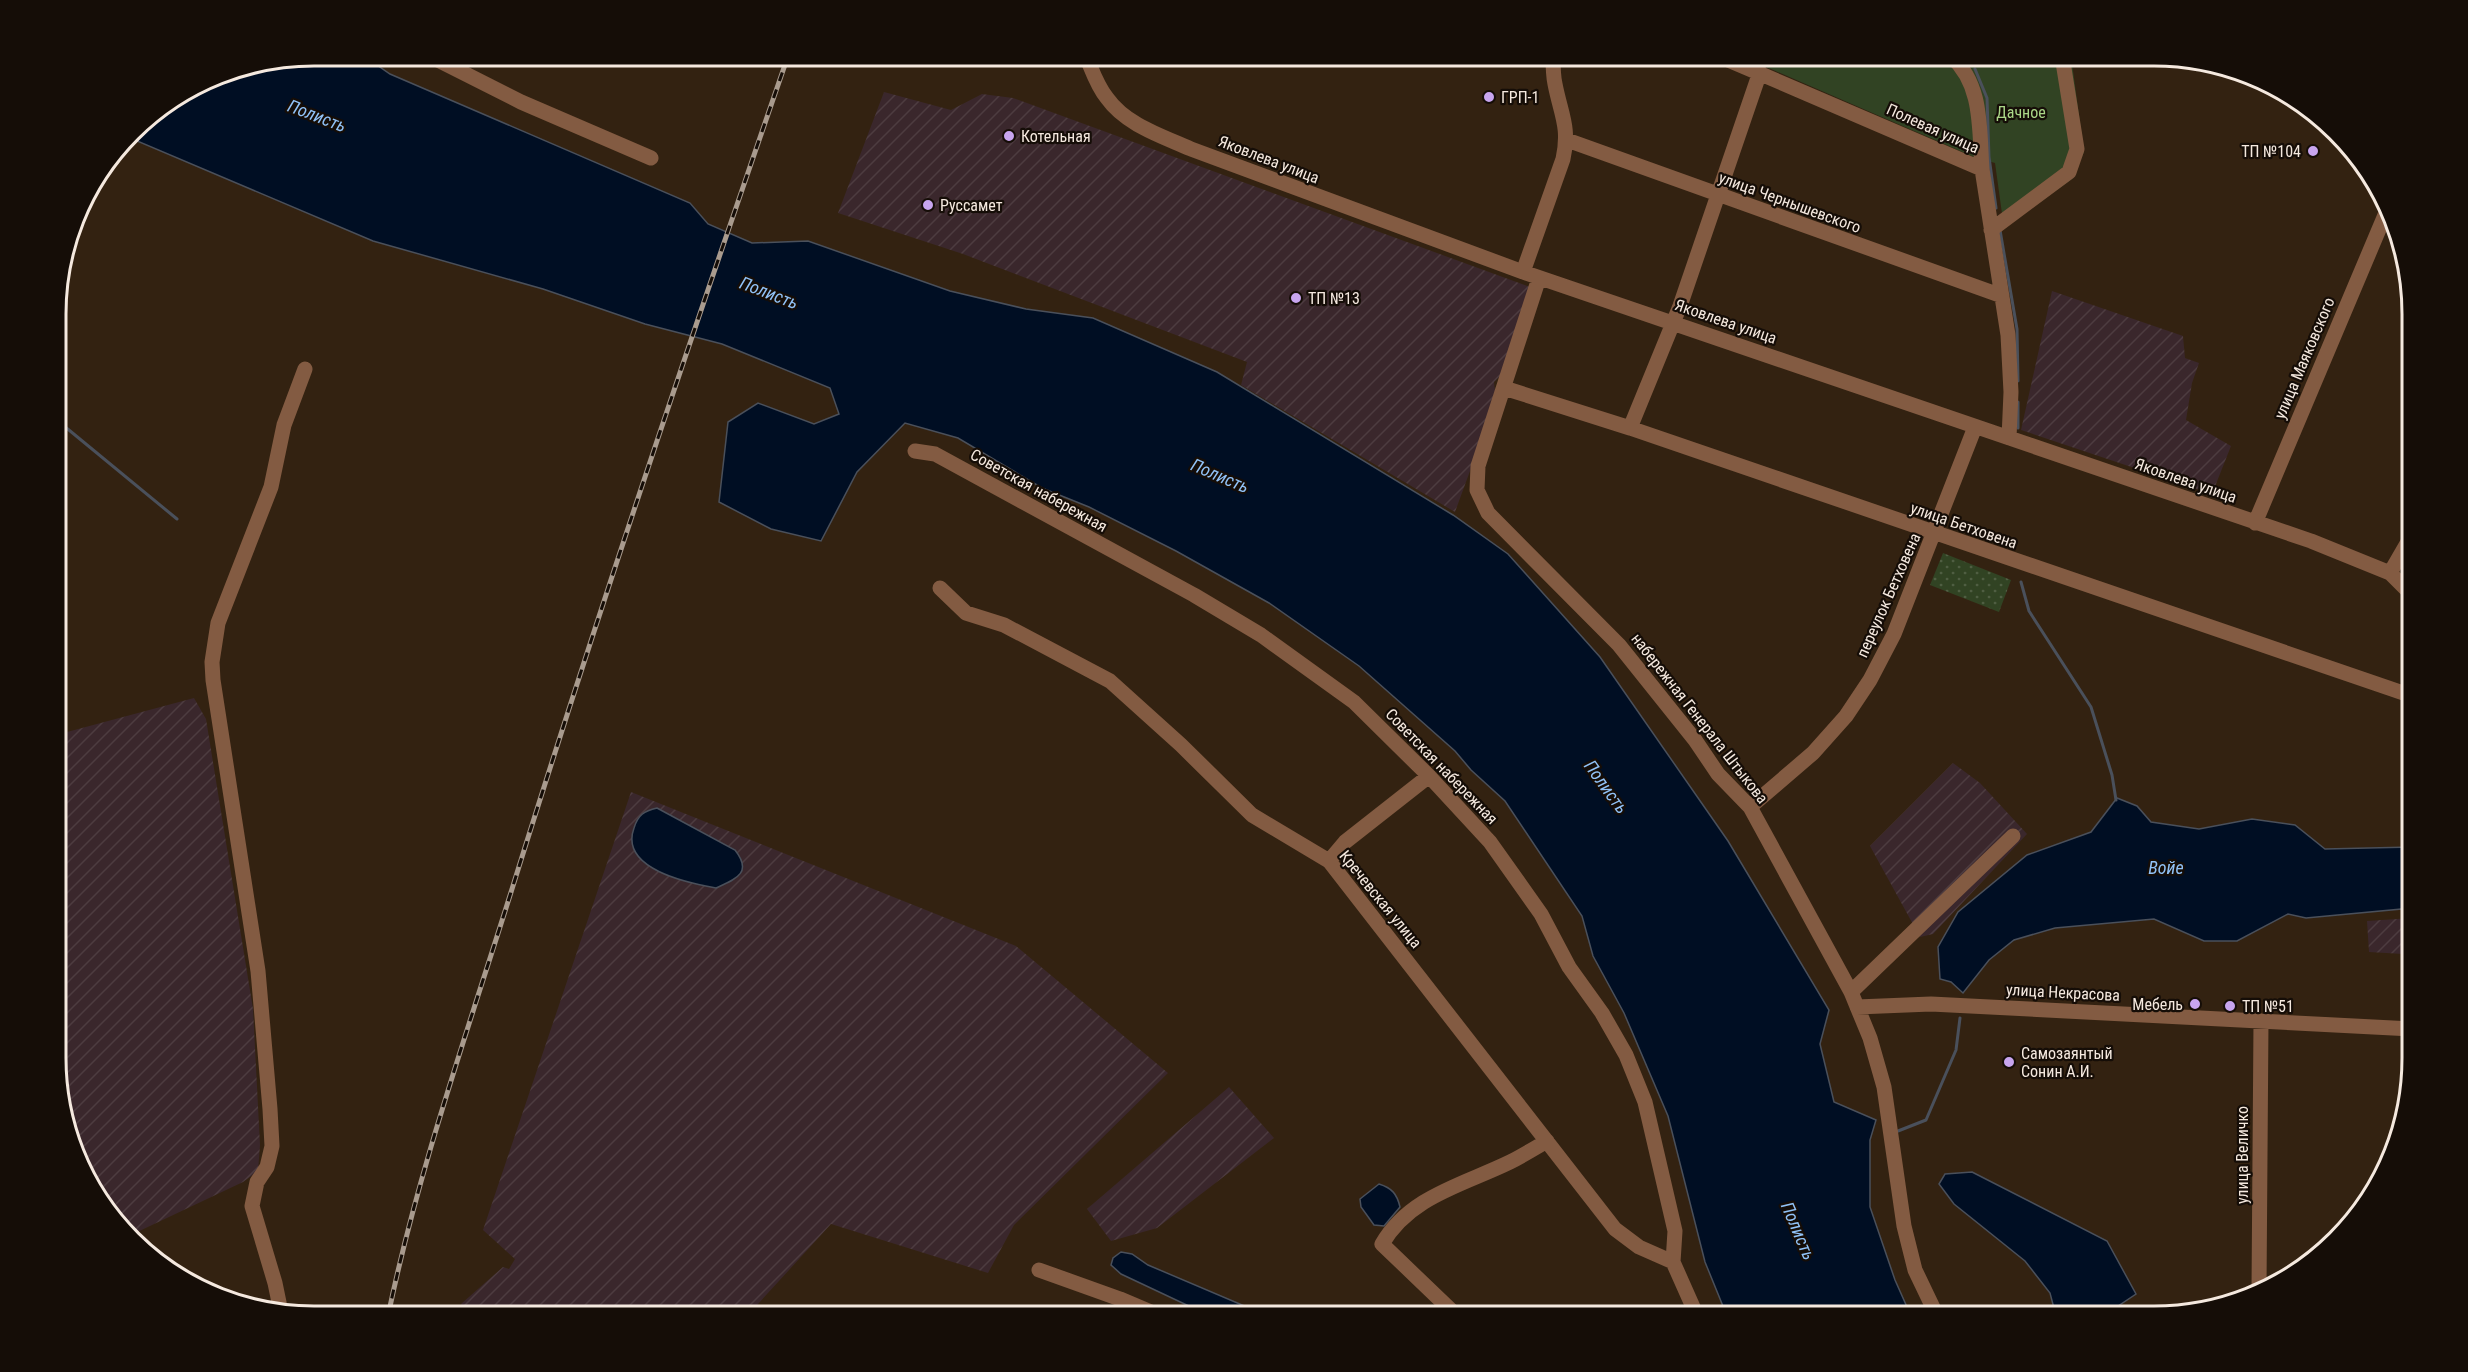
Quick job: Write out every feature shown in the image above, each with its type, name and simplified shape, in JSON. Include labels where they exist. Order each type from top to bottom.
[{"type":"street","points":[[450,66],[521,102],[651,158]]},
{"type":"street","name":"Яковлева улица","points":[[1091,66],[1107,99],[1124,116],[1147,130],[1191,149],[1539,278],[2321,544],[2390,573],[2402,585]]},
{"type":"street","points":[[1523,272],[1563,159],[1567,140],[1566,123],[1553,66]]},
{"type":"street","name":"Полевая улица","points":[[1745,66],[1982,169],[2002,296],[2009,358],[2009,438]]},
{"type":"street","points":[[1959,66],[1970,80],[1978,105],[1982,169]]},
{"type":"street","points":[[1991,230],[2068,172],[2077,149],[2064,66]]},
{"type":"street","points":[[1630,428],[1672,322],[1760,72]]},
{"type":"street","name":"улица Чернышевского","points":[[1567,140],[2002,296]]},
{"type":"street","name":"улица Маяковского","points":[[2255,523],[2383,219]]},
{"type":"street","name":"набережная Генерала Штыкова","points":[[1539,278],[1478,465],[1477,490],[1488,513],[1619,645],[1695,740],[1718,774],[1749,807],[1854,1000],[1870,1038],[1884,1087],[1904,1226],[1915,1270],[1932,1306]]},
{"type":"street","points":[[279,1303],[275,1283],[252,1206],[257,1182],[267,1167],[272,1146],[270,1109],[258,971],[212,662],[218,623],[272,487],[284,425],[305,369]]},
{"type":"street","name":"улица Бетховена","points":[[1504,388],[1630,428],[2402,693]]},
{"type":"street","name":"переулок Бетховена","points":[[1749,807],[1813,753],[1846,716],[1870,680],[1894,634],[1975,427]]},
{"type":"street","name":"Советская набережная","points":[[915,451],[935,454],[1184,589],[1261,634],[1354,702],[1429,776],[1490,842],[1541,914],[1569,967],[1602,1013],[1626,1055],[1645,1102],[1675,1231],[1673,1263],[1692,1306]]},
{"type":"street","points":[[2390,573],[2402,552]]},
{"type":"street","name":"Кречевская улица","points":[[940,588],[966,613],[1004,625],[1110,681],[1182,745],[1252,815],[1329,861],[1615,1229],[1639,1247],[1673,1263]]},
{"type":"street","points":[[1329,861],[1346,842],[1429,776]]},
{"type":"street","points":[[1854,1000],[2013,836]]},
{"type":"street","name":"улица Некрасова","points":[[1854,1000],[2402,1028]]},
{"type":"street","name":"улица Величко","points":[[2259,1282],[2261,1021]]},
{"type":"street","points":[[1447,1306],[1382,1244],[1392,1226],[1417,1206],[1442,1191],[1509,1162],[1547,1141]]},
{"type":"street","points":[[1039,1270],[1136,1306]]},
{"type":"shaded area","points":[[884,92],[951,110],[982,94],[1013,98],[1530,287],[1504,372],[1494,382],[1496,400],[1455,512],[1241,385],[1247,362],[963,254],[838,213]]},
{"type":"shaded area","points":[[2052,291],[2183,336],[2185,358],[2199,363],[2192,383],[2186,420],[2231,446],[2212,494],[2021,430]]},
{"type":"shaded area","points":[[194,698],[206,719],[253,1009],[260,1145],[258,1171],[243,1182],[138,1232],[117,1209],[92,1168],[74,1122],[68,1090],[66,1058],[67,732]]},
{"type":"shaded area","points":[[1953,763],[1980,783],[2027,834],[1933,934],[1920,937],[1870,846]]},
{"type":"shaded area","points":[[631,792],[1016,946],[1168,1073],[1014,1225],[988,1273],[831,1224],[756,1306],[462,1306],[461,1304],[503,1267],[509,1269],[515,1259],[483,1230]]},
{"type":"shaded area","points":[[2402,919],[2402,954],[2369,952],[2367,921]]},
{"type":"shaded area","points":[[1229,1087],[1274,1138],[1157,1228],[1111,1241],[1087,1209]]},
{"type":"green space","name":"Дачное","points":[[1762,66],[2072,66],[2084,152],[2072,179],[2004,228],[1995,163],[1974,157]]},
{"type":"green space","points":[[1943,553],[2011,580],[1999,612],[1930,585]]},
{"type":"water","name":"Полисть","points":[[314,66],[378,66],[390,74],[690,203],[708,224],[752,243],[808,241],[950,291],[1026,309],[1093,318],[1217,372],[1453,515],[1508,554],[1600,657],[1728,841],[1829,1010],[1820,1044],[1834,1102],[1876,1120],[1870,1140],[1870,1207],[1895,1280],[1907,1306],[1723,1306],[1705,1262],[1668,1116],[1624,1013],[1593,956],[1582,916],[1505,801],[1471,770],[1455,751],[1359,666],[1269,603],[1176,551],[1089,507],[1042,488],[958,438],[905,423],[857,472],[821,541],[771,529],[719,502],[728,422],[758,403],[814,424],[839,414],[830,388],[722,344],[645,324],[543,289],[373,241],[137,141],[163,117],[190,99],[250,74],[282,68]]},
{"type":"water","points":[[2117,798],[2137,806],[2151,822],[2199,829],[2252,819],[2295,825],[2325,849],[2402,847],[2402,909],[2306,918],[2288,914],[2237,941],[2204,941],[2154,919],[2055,928],[2014,940],[1989,960],[1963,993],[1951,982],[1940,979],[1938,947],[1958,912],[2027,855],[2091,832]]},
{"type":"water","points":[[657,808],[735,850],[742,864],[740,874],[730,882],[716,888],[674,878],[646,864],[637,854],[632,842],[634,828],[642,814]]},
{"type":"water","points":[[1972,1172],[2107,1241],[2136,1294],[2118,1306],[2053,1306],[2050,1293],[2025,1261],[1954,1204],[1939,1184],[1945,1174]]},
{"type":"water","points":[[1379,1184],[1393,1192],[1400,1207],[1384,1226],[1374,1225],[1361,1207],[1360,1199]]},
{"type":"water","points":[[1121,1252],[1132,1254],[1148,1265],[1244,1306],[1189,1306],[1121,1274],[1111,1265],[1113,1258]]},
{"type":"waterway","points":[[1975,69],[1987,98],[1989,157],[1996,208]]},
{"type":"waterway","points":[[2000,230],[2017,329],[2018,381]]},
{"type":"waterway","points":[[2018,402],[2018,428]]},
{"type":"waterway","points":[[66,428],[177,519]]},
{"type":"waterway","points":[[2021,582],[2029,611],[2091,707],[2112,775],[2116,800]]},
{"type":"waterway","name":"Войе","points":[[1898,1131],[1926,1120],[1956,1050],[1960,1018]]},
{"type":"railway","points":[[390,1306],[429,1154],[578,680],[785,66]]},
{"type":"place","name":"ГРП-1","points":[[1489,97]]},
{"type":"place","name":"Котельная","points":[[1009,136]]},
{"type":"place","name":"ТП №104","points":[[2313,151]]},
{"type":"place","name":"Руссамет","points":[[928,205]]},
{"type":"place","name":"ТП №13","points":[[1296,298]]},
{"type":"place","name":"Мебель","points":[[2195,1004]]},
{"type":"place","name":"ТП №51","points":[[2230,1006]]},
{"type":"place","name":"Самозаянтый Сонин А.И.","points":[[2009,1062]]}]
